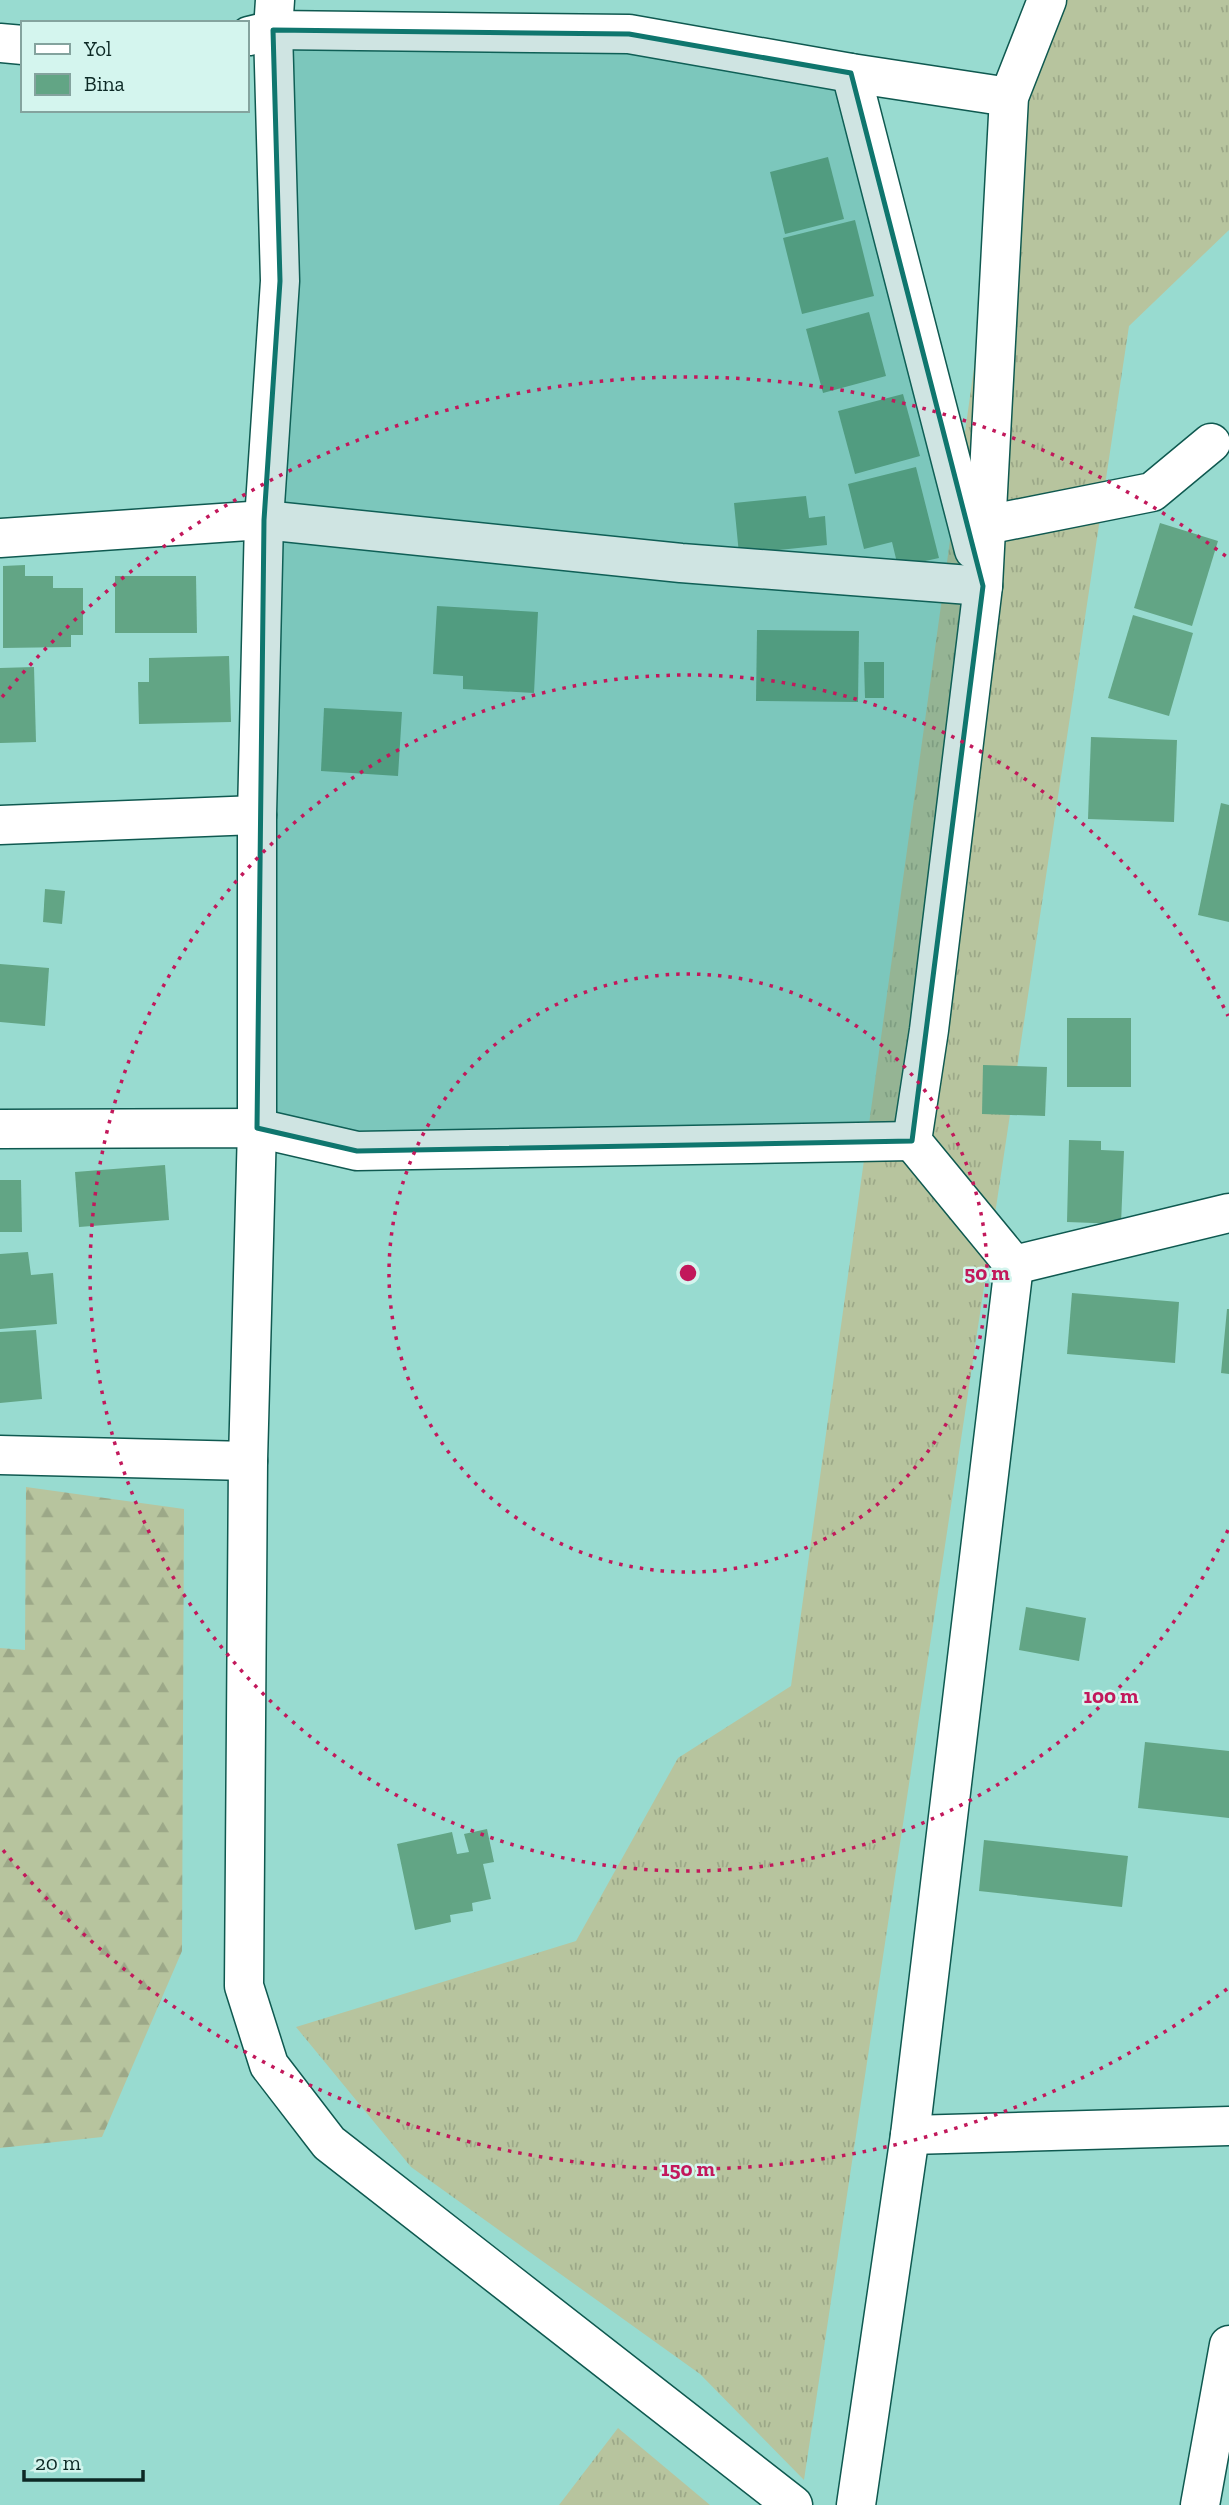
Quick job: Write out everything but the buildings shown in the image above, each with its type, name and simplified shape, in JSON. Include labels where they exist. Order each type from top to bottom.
[{"type":"street","points":[[856,2505],[910,2135],[1014,1265],[912,1141],[929,1030],[983,586],[1009,97],[1047,0]]},
{"type":"street","points":[[793,2505],[329,2143],[269,2065],[244,1986],[248,1461],[257,1128],[257,815],[264,520],[280,281],[265,22],[629,34],[851,74],[1009,97]]},
{"type":"street","points":[[0,43],[21,45]]},
{"type":"street","points":[[851,74],[983,586]]},
{"type":"street","points":[[986,525],[1152,492],[1211,443]]},
{"type":"street","points":[[0,538],[264,520],[681,563],[983,586]]},
{"type":"street","points":[[0,825],[257,815]]},
{"type":"street","points":[[0,1129],[257,1128],[357,1151],[912,1141]]},
{"type":"street","points":[[1014,1265],[1229,1213]]},
{"type":"street","points":[[0,1455],[248,1461]]},
{"type":"street","points":[[910,2135],[1229,2126]]},
{"type":"street","points":[[1200,2505],[1229,2345]]},
{"type":"highlighted area","points":[[273,30],[629,34],[851,73],[983,586],[912,1141],[357,1151],[257,1128],[264,520],[280,281]]},
{"type":"green space","points":[[1025,0],[1229,0],[1229,230],[1129,326],[804,2480],[700,2374],[411,2167],[296,2027],[576,1941],[678,1758],[791,1686]]},
{"type":"green space","points":[[26,1487],[184,1509],[182,1951],[102,2137],[0,2148],[0,1648],[25,1650]]},
{"type":"green space","points":[[618,2428],[710,2505],[559,2505]]}]
